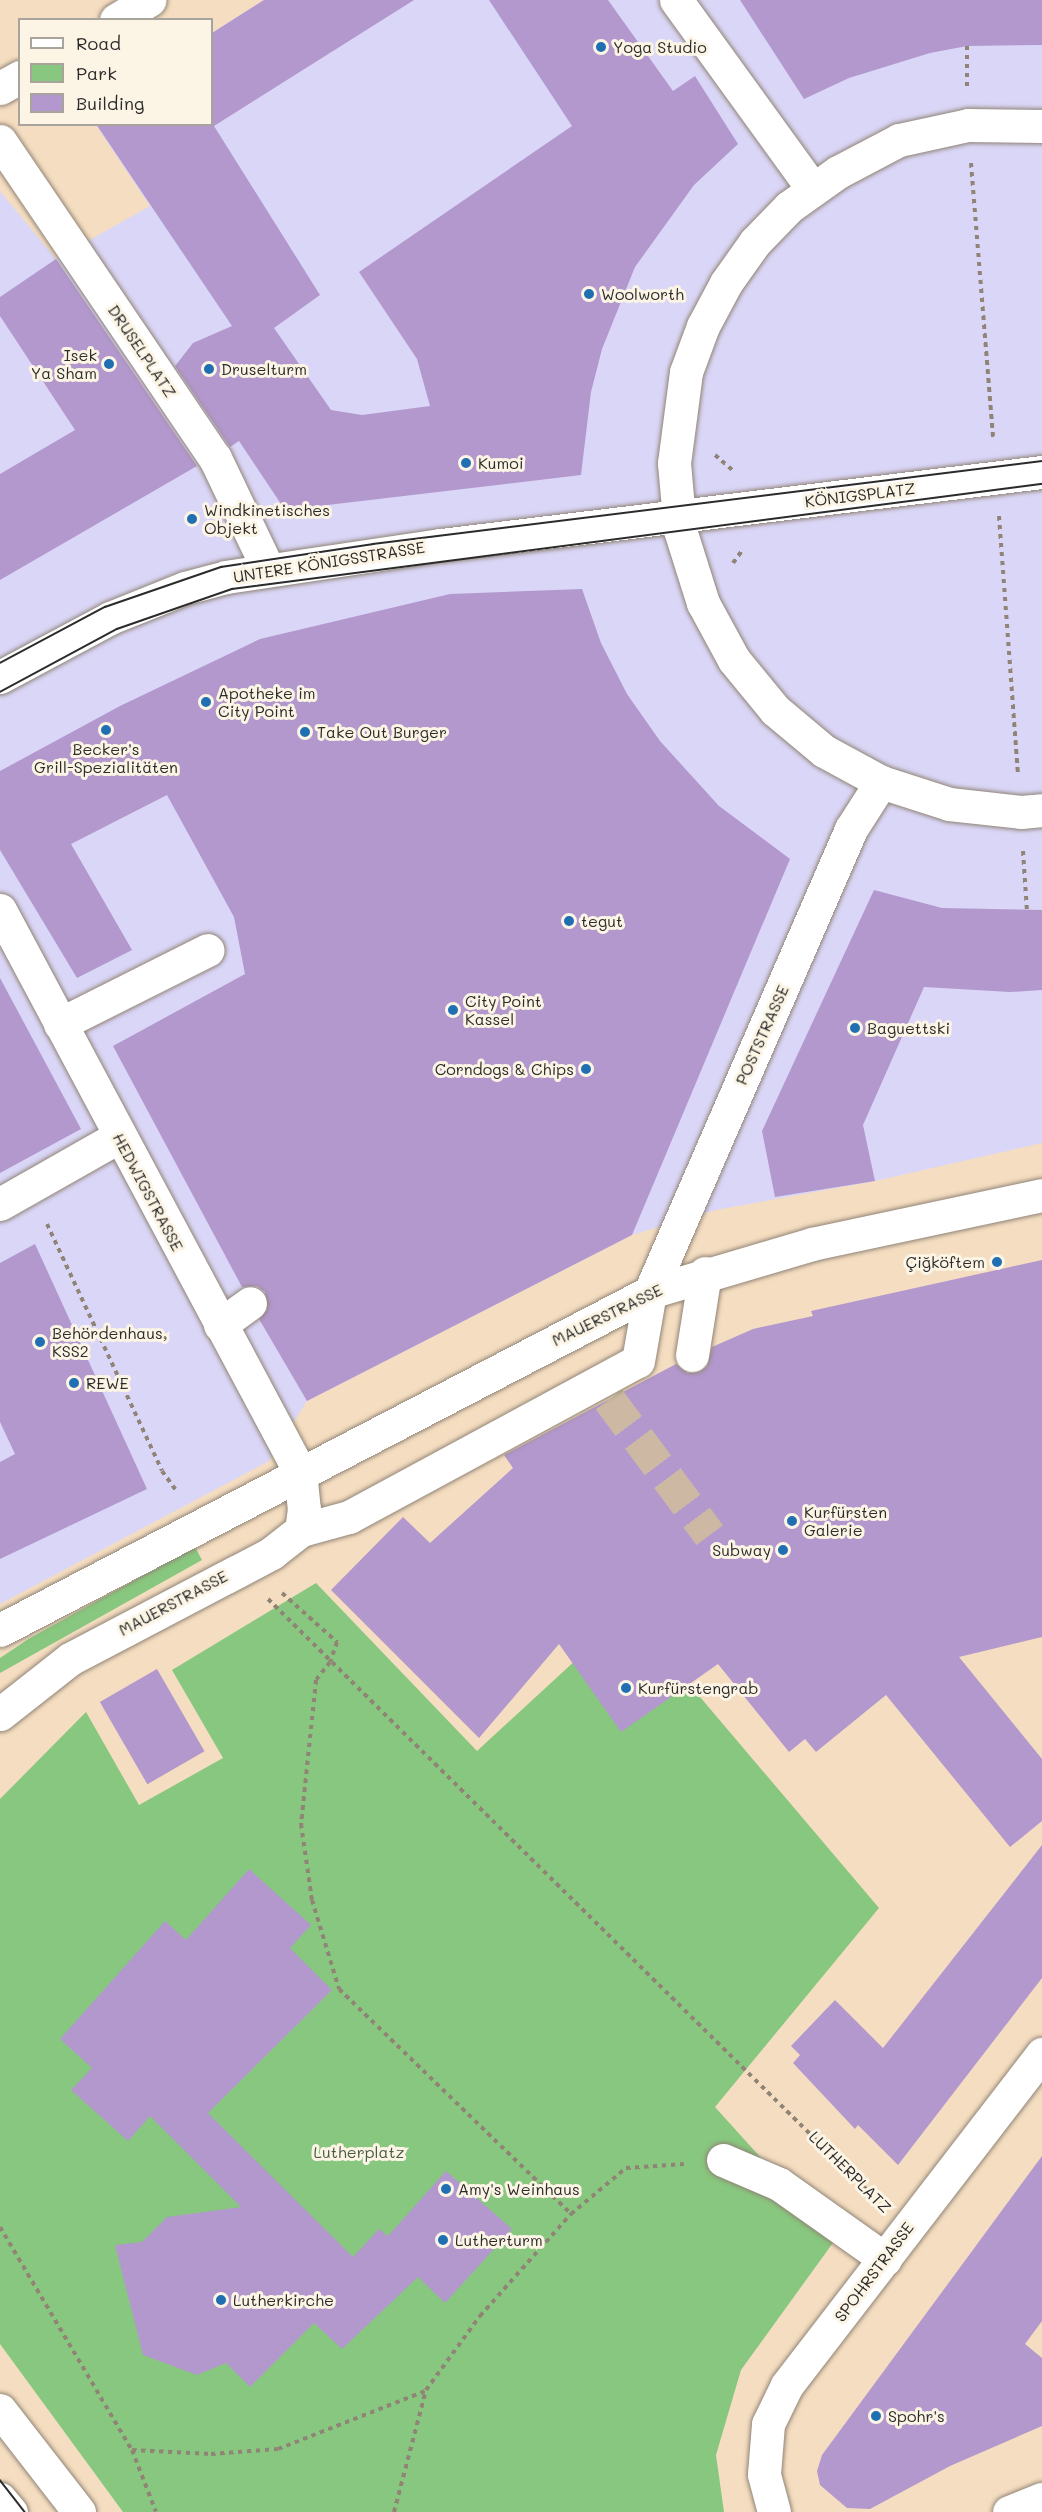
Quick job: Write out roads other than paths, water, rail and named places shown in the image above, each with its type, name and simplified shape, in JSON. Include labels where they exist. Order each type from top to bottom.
[{"type":"street","points":[[119,18],[149,0]]},
{"type":"street","points":[[676,0],[813,189]]},
{"type":"street","points":[[0,88],[18,78]]},
{"type":"street","points":[[1042,126],[968,125],[899,140],[813,189],[755,243],[726,283],[703,326],[686,372],[677,421],[674,463],[678,518],[703,603],[734,660],[783,717],[825,751],[881,782],[949,804],[1021,812],[1042,810]]},
{"type":"street","name":"DRUSELPLATZ","points":[[0,141],[215,458],[268,569]]},
{"type":"street","name":"KÖNIGSPLATZ","points":[[678,518],[1042,472]]},
{"type":"street","name":"UNTERE KÖNIGSSTRASSE","points":[[0,677],[77,634],[147,602],[185,588],[268,569],[678,518]]},
{"type":"street","name":"POSTSTRASSE","points":[[301,1530],[349,1517],[602,1391],[638,1361],[650,1292],[851,828],[881,782]]},
{"type":"street","name":"HEDWIGSTRASSE","points":[[0,910],[118,1137],[300,1472]]},
{"type":"street","points":[[60,1024],[208,950]]},
{"type":"street","points":[[0,1204],[118,1137]]},
{"type":"street","name":"MAUERSTRASSE","points":[[0,1630],[650,1292],[705,1273],[812,1244],[1042,1195]]},
{"type":"street","points":[[692,1355],[705,1273]]},
{"type":"street","points":[[219,1325],[250,1303]]},
{"type":"street","points":[[300,1472],[304,1509],[301,1530]]},
{"type":"street","name":"MAUERSTRASSE","points":[[0,1714],[70,1659],[272,1553],[301,1530]]},
{"type":"street","name":"SPOHRSTRASSE","points":[[774,2512],[764,2474],[768,2424],[787,2385],[1042,2054]]},
{"type":"street","points":[[723,2160],[779,2184],[885,2259]]},
{"type":"street","points":[[0,2410],[79,2512]]},
{"type":"street","points":[[0,2499],[10,2512]]},
{"type":"street","points":[[1009,2512],[1042,2499]]},
{"type":"tunnel","points":[[609,1399],[710,1535]]},
{"type":"tram line","points":[[0,663],[105,607],[221,567],[373,544],[1042,461]]},
{"type":"tram line","points":[[0,692],[117,629],[232,589],[1042,484]]},
{"type":"tram line","points":[[0,2480],[25,2512]]},
{"type":"place","name":"Yoga Studio","points":[[601,47]]},
{"type":"place","name":"Woolworth","points":[[589,294]]},
{"type":"place","name":"Isek Ya Sham","points":[[109,364]]},
{"type":"place","name":"Druselturm","points":[[209,369]]},
{"type":"place","name":"Kumoi","points":[[466,463]]},
{"type":"place","name":"Windkinetisches Objekt","points":[[192,519]]},
{"type":"place","name":"Apotheke im City Point","points":[[206,702]]},
{"type":"place","name":"Becker's Grill-Spezialitäten","points":[[106,730]]},
{"type":"place","name":"Take Out Burger","points":[[305,732]]},
{"type":"place","name":"tegut","points":[[569,921]]},
{"type":"place","name":"City Point Kassel","points":[[453,1010]]},
{"type":"place","name":"Baguettski","points":[[855,1028]]},
{"type":"place","name":"Corndogs & Chips","points":[[586,1069]]},
{"type":"place","name":"Çiğköftem","points":[[997,1262]]},
{"type":"place","name":"Behördenhaus, KSS2","points":[[40,1342]]},
{"type":"place","name":"REWE","points":[[74,1383]]},
{"type":"place","name":"Kurfürsten Galerie","points":[[792,1521]]},
{"type":"place","name":"Subway","points":[[783,1550]]},
{"type":"place","name":"Kurfürstengrab","points":[[626,1688]]},
{"type":"place","name":"Amy's Weinhaus","points":[[446,2189]]},
{"type":"place","name":"Lutherturm","points":[[443,2240]]},
{"type":"place","name":"Lutherkirche","points":[[221,2300]]},
{"type":"place","name":"Spohr's","points":[[876,2416]]},
{"type":"park label","name":"Lutherplatz","points":[[359,2152]]}]
